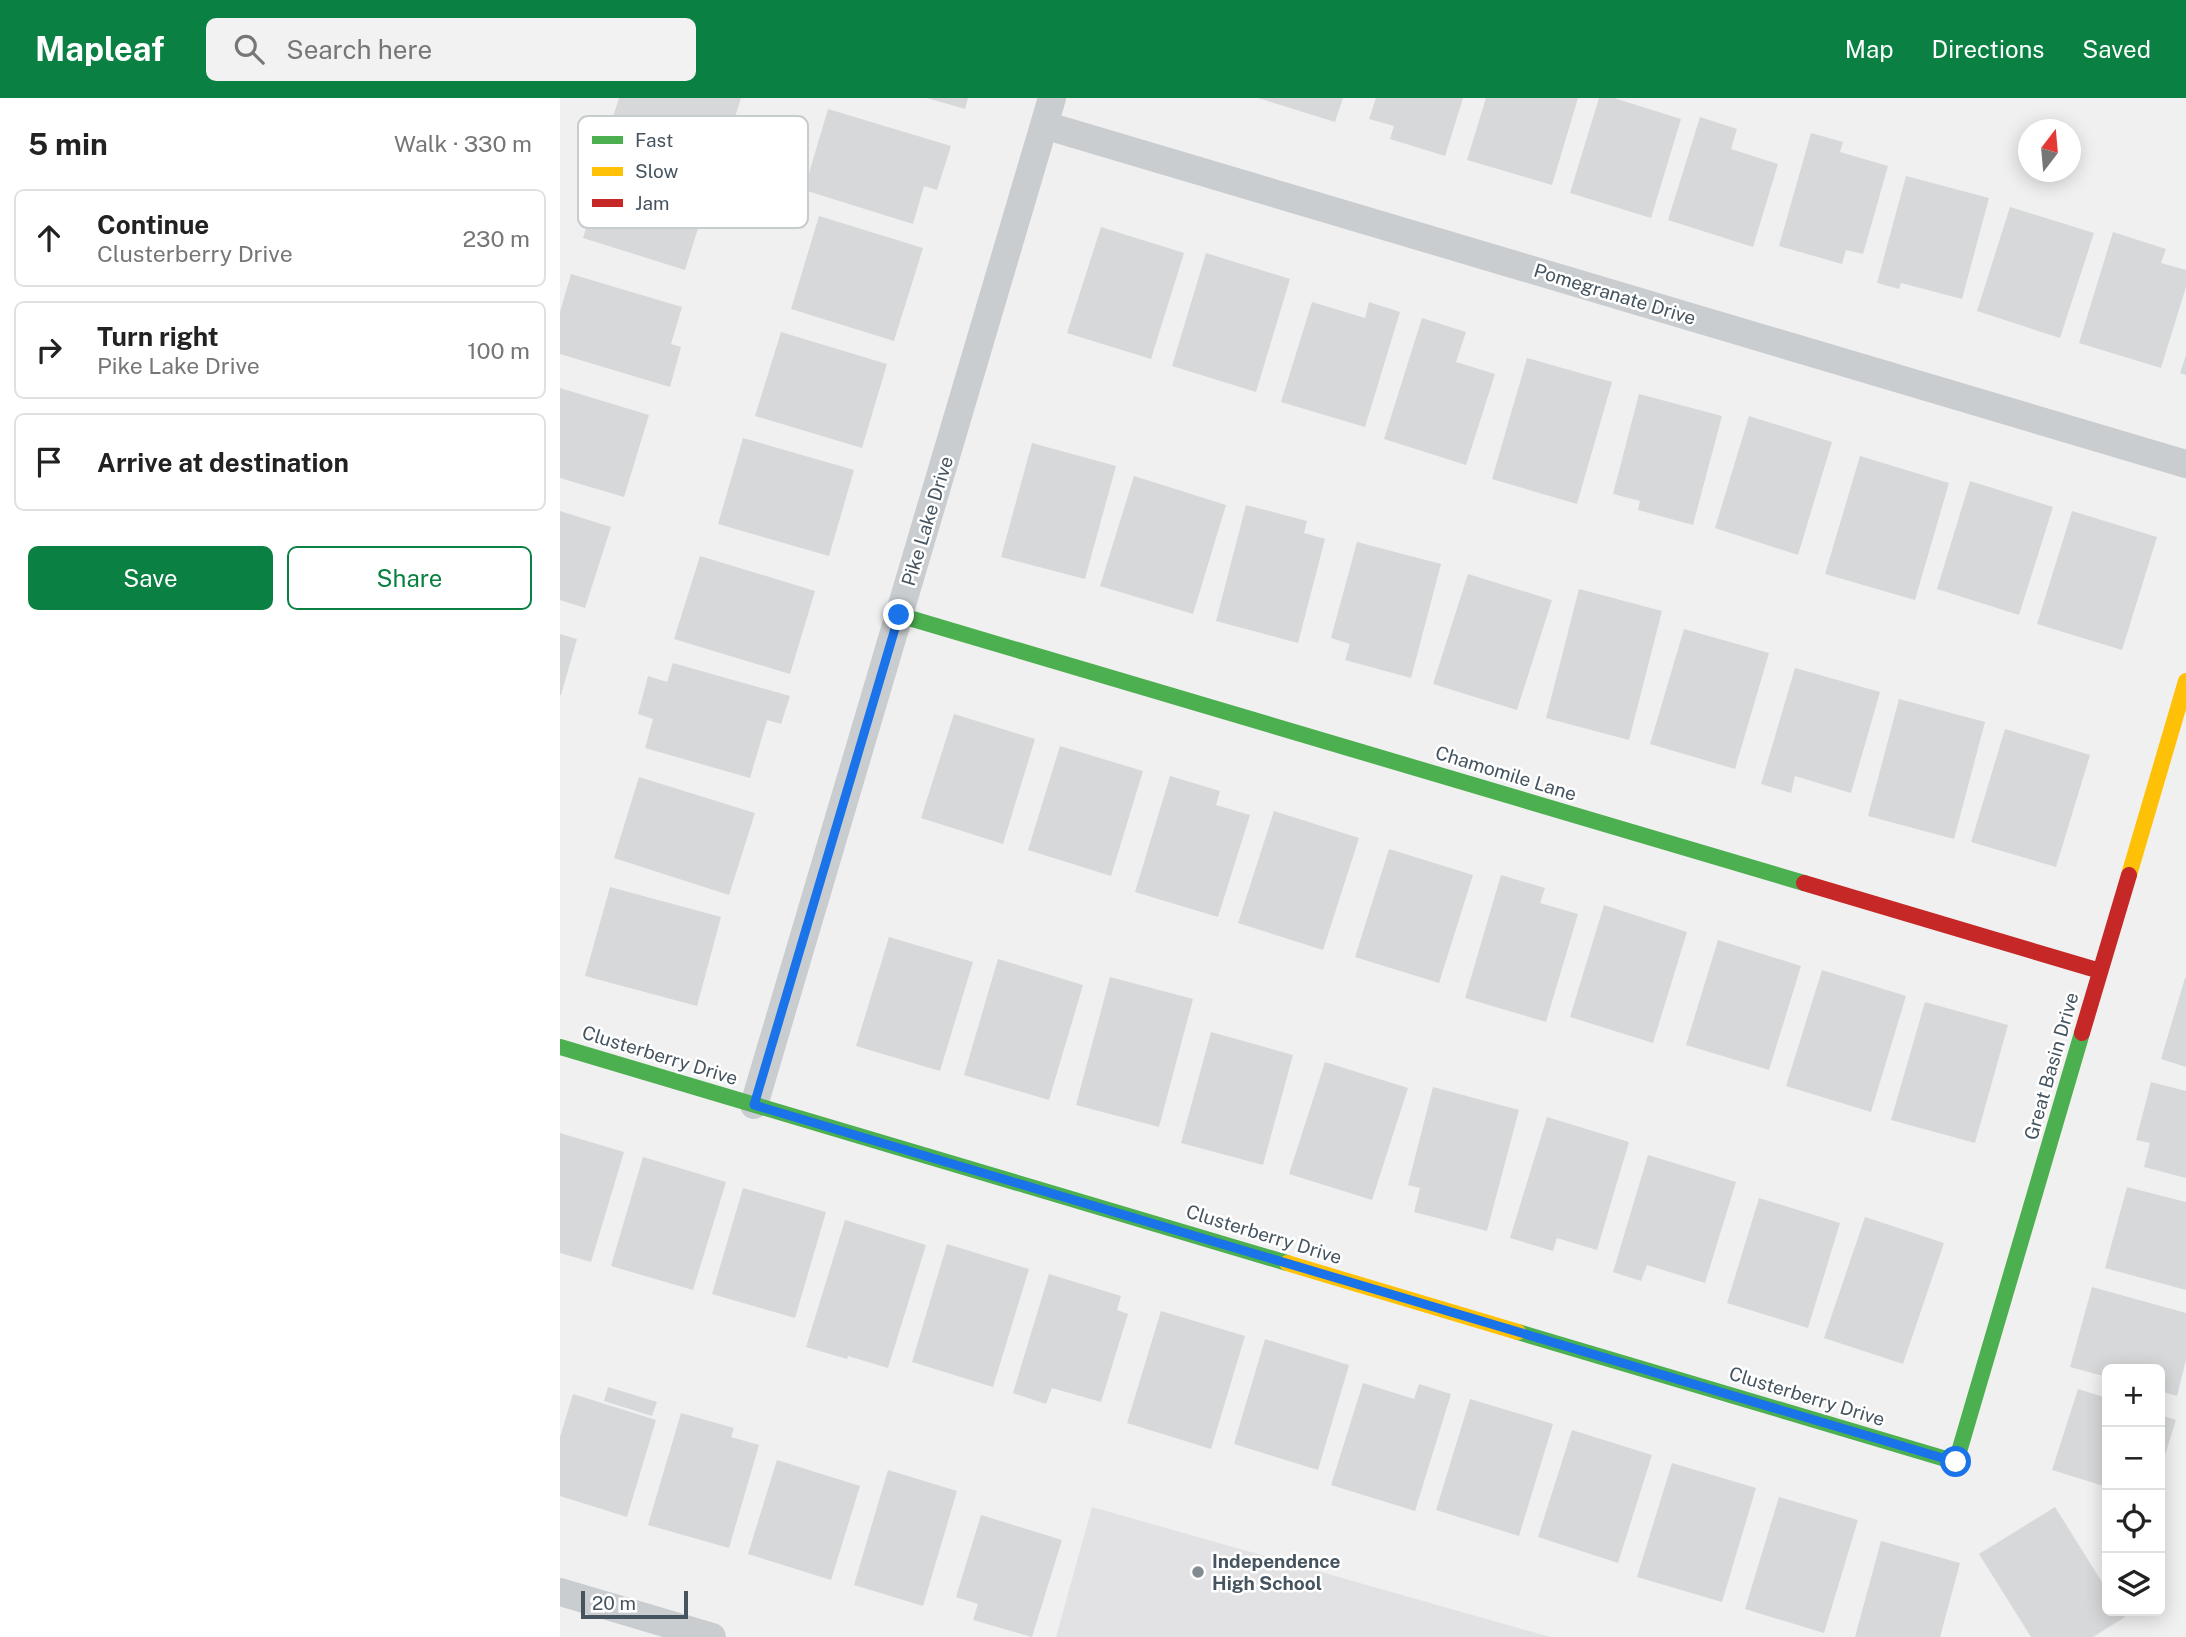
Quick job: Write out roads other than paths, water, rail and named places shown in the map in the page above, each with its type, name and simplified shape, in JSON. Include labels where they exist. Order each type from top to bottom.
[{"type":"street","name":"Pike Lake Drive","points":[[754,1105],[1052,98]]},
{"type":"street","name":"Pomegranate Drive","points":[[1044,125],[2186,464]]},
{"type":"street","name":"Chamomile Lane","points":[[899,615],[2100,971]]},
{"type":"street","name":"Great Basin Drive","points":[[1956,1462],[2186,681]]},
{"type":"street","name":"Clusterberry Drive","points":[[560,1047],[1956,1462]]},
{"type":"street","points":[[560,1592],[712,1637]]},
{"type":"place","name":"Independence High School","points":[[1198,1572]]}]
